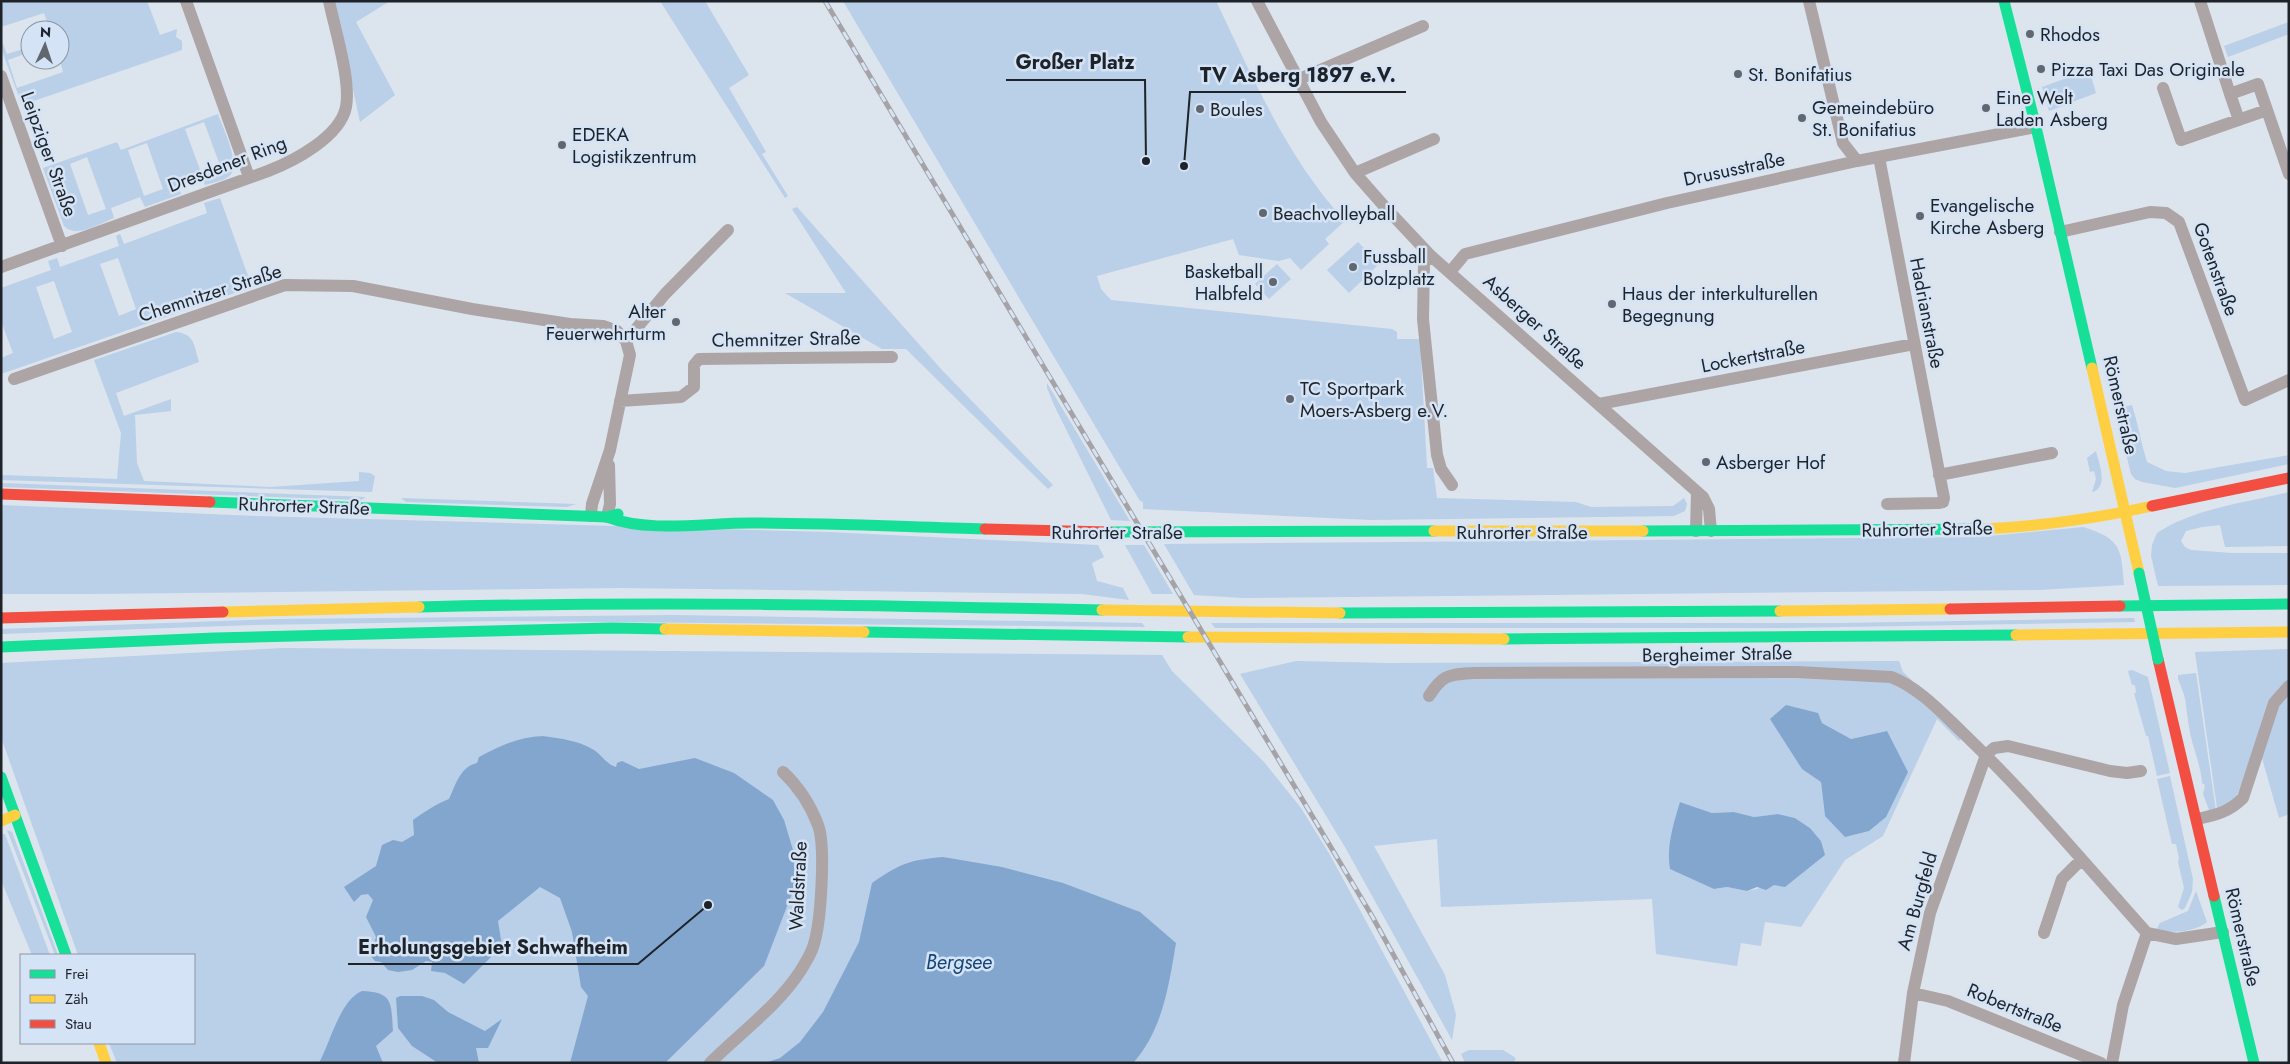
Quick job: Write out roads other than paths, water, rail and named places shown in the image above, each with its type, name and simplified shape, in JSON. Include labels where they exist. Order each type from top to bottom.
[{"type":"main road","name":"Römerstraße","points":[[2004,1],[2036,127],[2158,659],[2254,1063]]},
{"type":"main road","name":"Ruhrorter Straße","points":[[1,494],[591,516],[607,517],[623,523],[642,525],[750,523],[1076,532],[1711,531],[1979,529],[2041,526],[2125,512],[2289,478]]},
{"type":"main road","points":[[1,618],[521,604],[809,604],[1314,613],[1698,612],[2289,604]]},
{"type":"main road","points":[[1,608],[99,614]]},
{"type":"main road","points":[[1,648],[215,638],[611,628],[1455,639],[2289,632]]},
{"type":"main road","points":[[1,777],[66,954]]},
{"type":"main road","points":[[1,821],[15,815]]},
{"type":"main road","points":[[98,1044],[106,1063]]},
{"type":"street","points":[[186,1],[249,177]]},
{"type":"street","name":"Dresdener Ring","points":[[1,268],[287,164],[308,153],[334,129],[346,109],[347,89],[329,1]]},
{"type":"street","name":"Asberger Straße","points":[[1257,1],[1297,80],[1321,122],[1355,173],[1431,256],[1704,499],[1708,509],[1711,531]]},
{"type":"street","points":[[1809,1],[1843,143],[1857,161]]},
{"type":"street","points":[[2200,1],[2239,120]]},
{"type":"street","points":[[1297,80],[1423,26]]},
{"type":"street","name":"Leipziger Straße","points":[[1,76],[62,246]]},
{"type":"street","points":[[2230,94],[2258,84],[2289,174]]},
{"type":"street","points":[[2163,88],[2181,140],[2267,110]]},
{"type":"street","name":"Drususstraße","points":[[1450,272],[1465,254],[1667,203],[1857,161],[2036,127]]},
{"type":"street","points":[[1355,173],[1434,140]]},
{"type":"street","name":"Hadrianstraße","points":[[1879,157],[1939,475],[1942,502],[1887,504]]},
{"type":"street","name":"Gotenstraße","points":[[2060,232],[2150,212],[2166,213],[2179,222],[2245,400],[2289,380]]},
{"type":"street","points":[[591,516],[592,504],[610,450],[630,355],[626,341],[665,294],[728,230]]},
{"type":"street","points":[[1431,256],[1424,263],[1423,319],[1437,455],[1440,469],[1452,485]]},
{"type":"street","name":"Chemnitzer Straße","points":[[14,379],[285,285],[353,286],[472,309],[570,324],[603,326],[617,331],[626,341]]},
{"type":"street","name":"Lockertstraße","points":[[1599,404],[1914,344]]},
{"type":"street","name":"Chemnitzer Straße","points":[[620,400],[681,397],[694,387],[694,365],[699,359],[892,357]]},
{"type":"street","points":[[607,517],[610,504],[610,450]]},
{"type":"street","points":[[1939,475],[2052,453]]},
{"type":"street","points":[[1696,531],[1697,492]]},
{"type":"street","name":"Bergheimer Straße","points":[[1429,696],[1436,685],[1448,675],[1473,673],[1797,672],[1876,675],[1901,681],[1938,710],[1986,755],[2147,933]]},
{"type":"street","points":[[2197,819],[2233,808],[2243,798],[2274,703],[2289,686]]},
{"type":"street","points":[[1986,755],[1994,748],[2008,746],[2110,771],[2127,773],[2141,771]]},
{"type":"street","name":"Am Burgfeld","points":[[1904,1063],[1913,993],[1930,913],[1986,755]]},
{"type":"street","name":"Waldstraße","points":[[710,1063],[785,992],[801,970],[814,947],[820,902],[822,847],[820,832],[801,791],[783,772]]},
{"type":"street","points":[[2044,933],[2062,879],[2081,860]]},
{"type":"street","points":[[2112,1063],[2123,1005],[2147,933],[2176,939],[2223,932]]},
{"type":"street","name":"Robertstraße","points":[[1913,993],[1948,1001],[2101,1063]]},
{"type":"water","points":[[1786,705],[1818,713],[1822,723],[1851,739],[1887,731],[1908,772],[1886,817],[1869,831],[1845,837],[1825,816],[1821,782],[1802,769],[1770,719]]},
{"type":"water","points":[[543,736],[582,744],[594,750],[609,764],[616,767],[617,763],[622,761],[639,769],[695,758],[734,773],[773,800],[784,820],[793,850],[796,883],[764,966],[665,1063],[570,1063],[588,996],[581,987],[572,932],[560,898],[540,887],[498,921],[502,946],[464,984],[445,973],[431,971],[432,962],[426,961],[412,970],[398,972],[388,970],[381,962],[375,961],[370,955],[376,937],[366,917],[373,900],[368,894],[361,895],[354,902],[344,887],[376,866],[382,845],[393,840],[402,842],[414,835],[413,820],[430,808],[449,799],[456,782],[463,772],[466,768],[477,763],[479,757],[510,742]]},
{"type":"water","points":[[1680,802],[1712,813],[1734,812],[1754,817],[1778,814],[1795,818],[1810,828],[1821,841],[1825,855],[1785,887],[1774,885],[1766,890],[1757,887],[1747,891],[1727,887],[1714,889],[1670,869],[1670,843]]},
{"type":"water","name":"Bergsee","points":[[943,857],[1002,867],[1063,883],[1140,912],[1176,943],[1167,990],[1158,1021],[1143,1050],[1133,1063],[765,1063],[780,1058],[800,1042],[823,1012],[859,942],[872,883],[905,864]]},
{"type":"water","points":[[362,991],[380,994],[389,1001],[391,1007],[393,1031],[376,1046],[383,1063],[319,1063],[342,1012],[354,996]]},
{"type":"water","points":[[400,996],[422,996],[434,1000],[448,1012],[485,1031],[502,1019],[488,1048],[476,1048],[479,1063],[438,1063],[412,1046],[398,1028],[396,998]]},
{"type":"railway","points":[[825,1],[1372,916],[1453,1063]]},
{"type":"place","name":"Rhodos","points":[[2030,34]]},
{"type":"place","name":"Pizza Taxi Das Originale","points":[[2041,69]]},
{"type":"place","name":"St. Bonifatius","points":[[1738,74]]},
{"type":"place","name":"Eine Welt Laden Asberg","points":[[1986,108]]},
{"type":"place","name":"Boules","points":[[1200,109]]},
{"type":"place","name":"Gemeindebüro St. Bonifatius","points":[[1802,118]]},
{"type":"place","name":"EDEKA Logistikzentrum","points":[[562,145]]},
{"type":"place","name":"Großer Platz","points":[[1146,161]]},
{"type":"place","name":"TV Asberg 1897 e.V.","points":[[1184,166]]},
{"type":"place","name":"Beachvolleyball","points":[[1263,213]]},
{"type":"place","name":"Evangelische Kirche Asberg","points":[[1920,216]]},
{"type":"place","name":"Fussball Bolzplatz","points":[[1353,267]]},
{"type":"place","name":"Basketball Halbfeld","points":[[1273,282]]},
{"type":"place","name":"Haus der interkulturellen Begegnung","points":[[1612,304]]},
{"type":"place","name":"Alter Feuerwehrturm","points":[[676,322]]},
{"type":"place","name":"TC Sportpark Moers-Asberg e.V.","points":[[1290,399]]},
{"type":"place","name":"Asberger Hof","points":[[1706,462]]},
{"type":"place","name":"Erholungsgebiet Schwafheim","points":[[708,905]]}]
